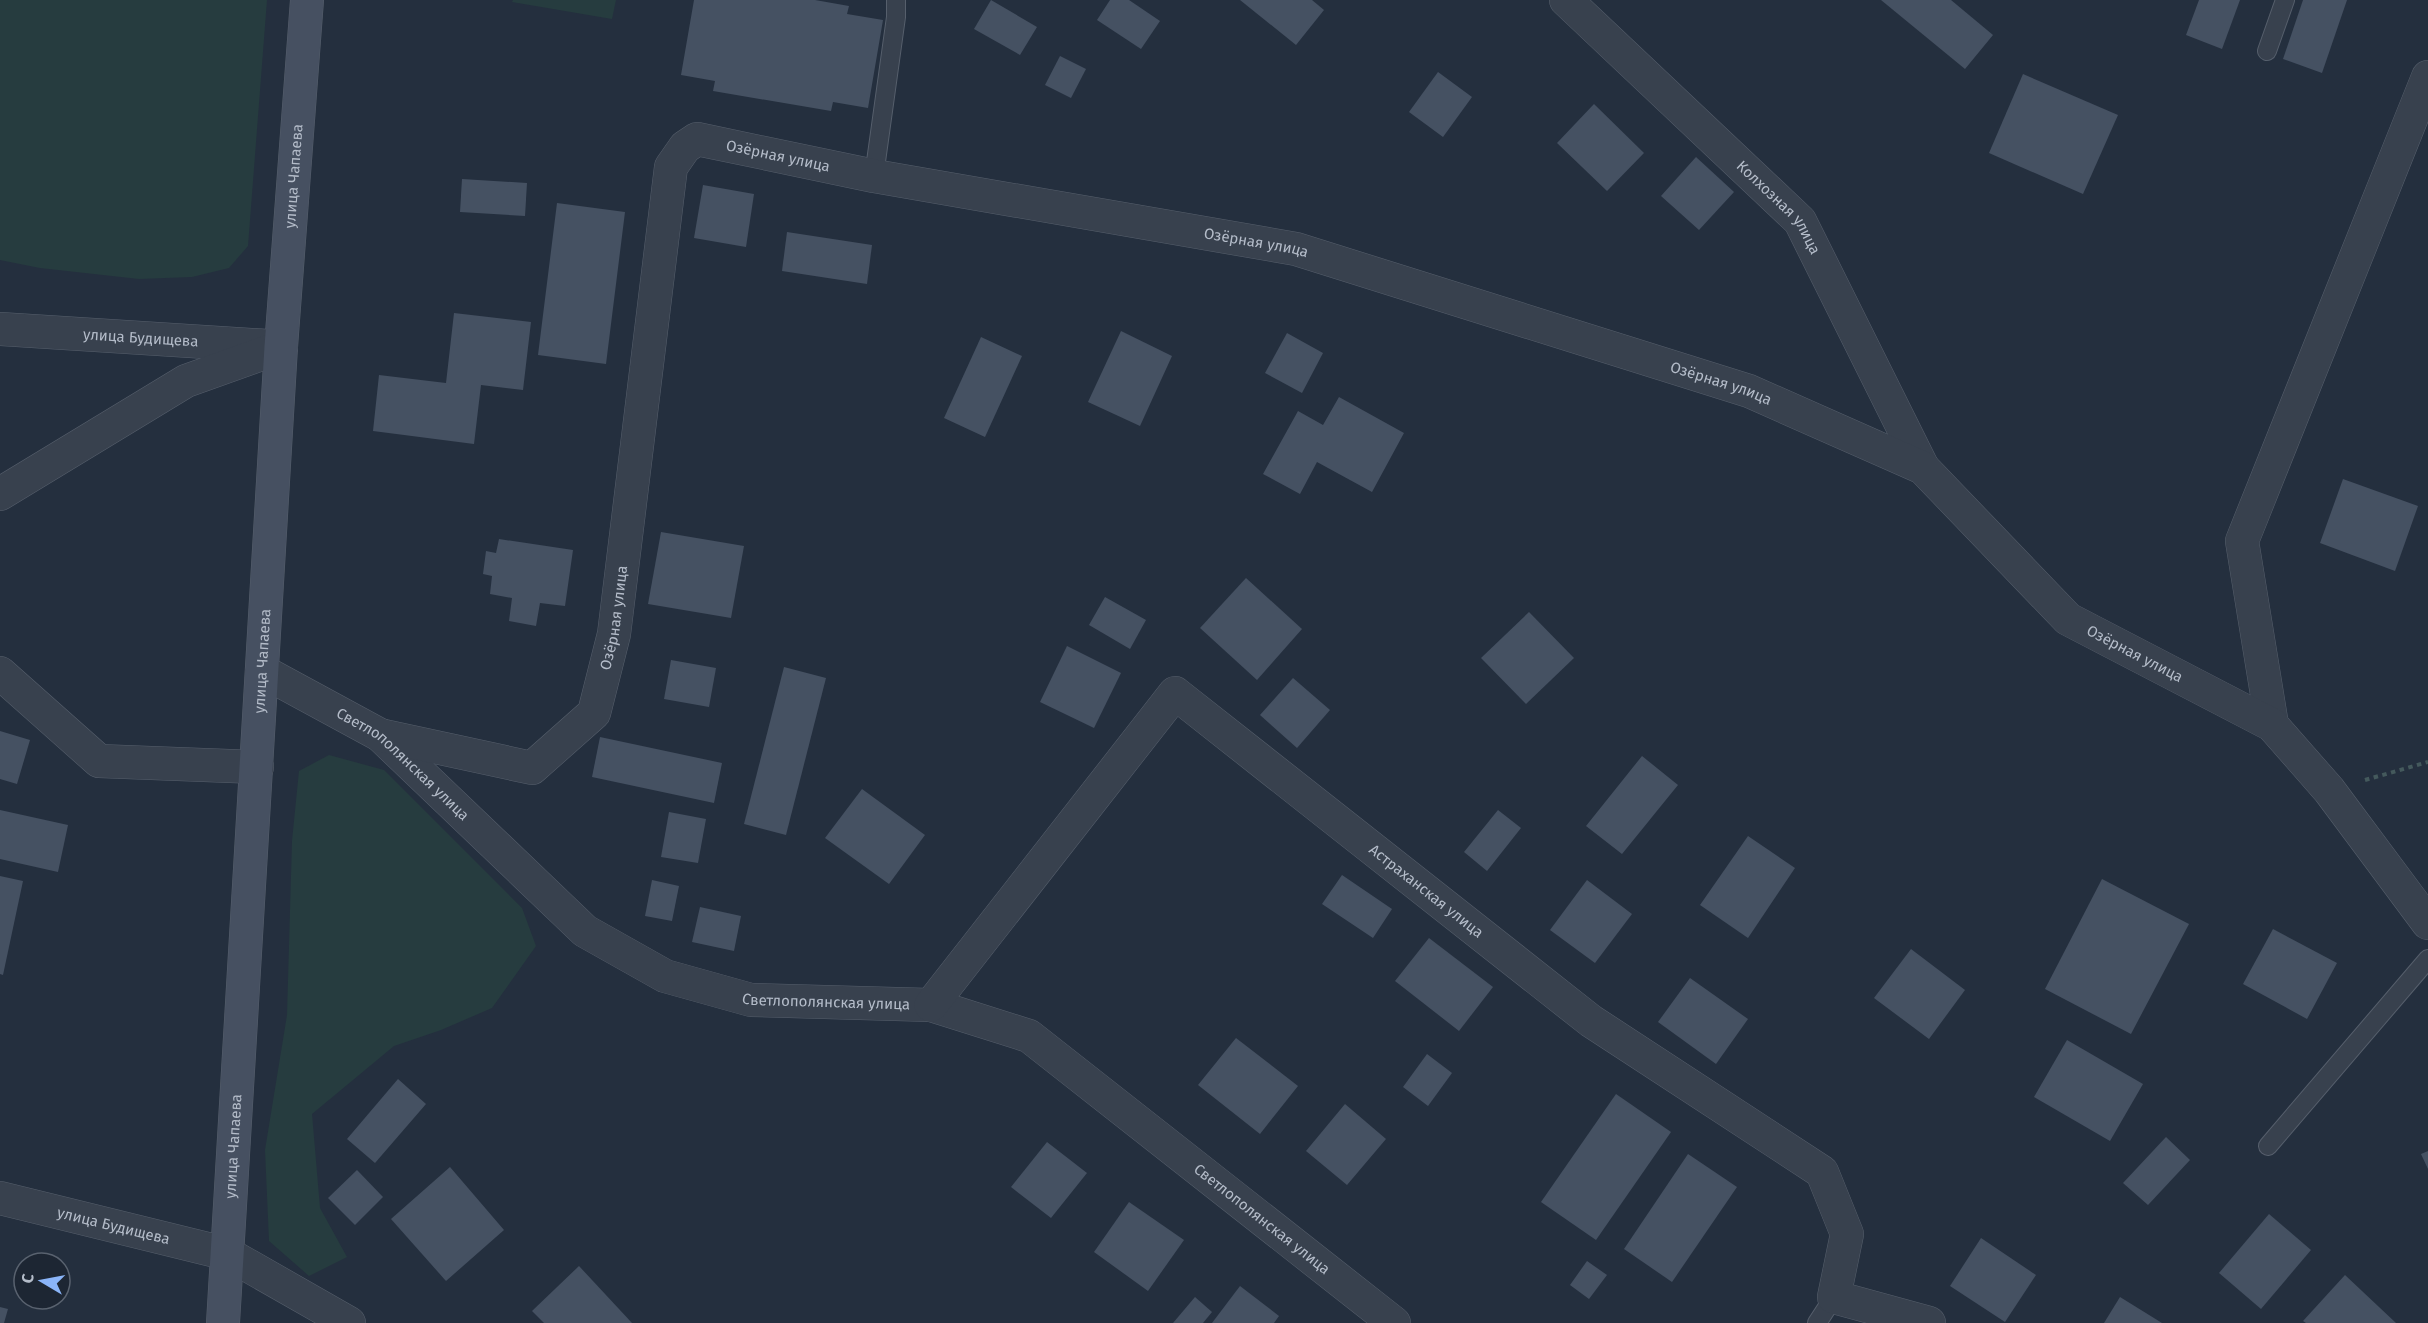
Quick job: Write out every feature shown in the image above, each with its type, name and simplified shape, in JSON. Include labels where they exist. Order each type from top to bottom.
[{"type":"main road","name":"улица Чапаева","points":[[223,1323],[281,347],[308,0]]},
{"type":"street","name":"Колхозная улица","points":[[1566,0],[1800,220],[1923,468]]},
{"type":"street","points":[[2272,725],[2242,541],[2428,77]]},
{"type":"street","name":"Озёрная улица","points":[[380,735],[532,768],[594,713],[614,634],[671,167],[685,147],[697,139],[874,176],[1296,249],[1749,391],[1923,468],[2068,619],[2272,725],[2329,790],[2428,923]]},
{"type":"street","name":"улица Будищева","points":[[0,329],[281,347]]},
{"type":"street","points":[[0,494],[186,381],[281,347]]},
{"type":"street","name":"Светлополянская улица","points":[[262,671],[380,735],[585,931],[665,976],[751,1000],[931,1005],[1029,1036],[1394,1323]]},
{"type":"street","points":[[0,673],[99,761],[257,767]]},
{"type":"street","name":"Астраханская улица","points":[[931,1005],[1175,693],[1591,1021],[1822,1172],[1847,1234],[1825,1310],[1929,1323]]},
{"type":"street","name":"улица Будищева","points":[[0,1198],[228,1254],[350,1323]]},
{"type":"lane","points":[[874,176],[896,17],[896,0]]},
{"type":"lane","points":[[2267,51],[2285,0]]},
{"type":"lane","points":[[2268,1146],[2428,959]]},
{"type":"path","points":[[2329,790],[2428,762]]},
{"type":"green space","points":[[0,0],[267,0],[248,246],[229,268],[192,277],[139,279],[40,268],[0,260]]},
{"type":"green space","points":[[513,0],[616,0],[612,19],[512,2]]},
{"type":"green space","points":[[329,755],[384,770],[522,908],[536,946],[492,1008],[441,1030],[394,1046],[312,1114],[320,1208],[347,1257],[309,1276],[269,1241],[265,1150],[287,1015],[292,841],[299,771]]},
{"type":"building","points":[[694,0],[815,0],[849,6],[847,14],[883,20],[868,108],[833,102],[831,111],[713,91],[715,81],[681,75]]},
{"type":"building","points":[[991,0],[1037,27],[1020,55],[974,29]]},
{"type":"building","points":[[1110,0],[1129,0],[1160,21],[1141,49],[1097,20]]},
{"type":"building","points":[[1240,0],[1312,0],[1324,10],[1296,45]]},
{"type":"building","points":[[1881,0],[1951,0],[1993,35],[1965,69]]},
{"type":"building","points":[[2199,0],[2240,0],[2222,49],[2186,35]]},
{"type":"building","points":[[2303,0],[2347,0],[2322,73],[2283,59]]},
{"type":"building","points":[[1060,56],[1086,69],[1071,98],[1045,85]]},
{"type":"building","points":[[1438,72],[1472,97],[1443,137],[1409,112]]},
{"type":"building","points":[[2023,74],[2118,115],[2083,194],[1989,153]]},
{"type":"building","points":[[1594,104],[1644,153],[1607,191],[1557,143]]},
{"type":"building","points":[[1696,157],[1734,192],[1699,230],[1661,196]]},
{"type":"building","points":[[462,179],[527,183],[525,216],[460,212]]},
{"type":"building","points":[[703,185],[754,194],[746,247],[694,238]]},
{"type":"building","points":[[557,203],[625,212],[606,364],[538,355]]},
{"type":"building","points":[[787,232],[872,245],[867,284],[782,271]]},
{"type":"building","points":[[454,313],[531,322],[523,390],[481,385],[474,444],[373,431],[379,375],[446,383]]},
{"type":"building","points":[[1121,331],[1172,356],[1140,426],[1088,402]]},
{"type":"building","points":[[1287,333],[1323,353],[1302,393],[1265,373]]},
{"type":"building","points":[[981,337],[1022,356],[985,437],[944,418]]},
{"type":"building","points":[[1339,397],[1404,433],[1372,492],[1317,462],[1300,494],[1263,474],[1298,411],[1323,425]]},
{"type":"building","points":[[2343,479],[2418,506],[2395,571],[2320,543]]},
{"type":"building","points":[[661,532],[744,546],[731,618],[648,604]]},
{"type":"building","points":[[499,539],[573,550],[565,606],[540,603],[536,626],[509,621],[512,598],[490,594],[492,576],[483,574],[486,551],[496,553]]},
{"type":"building","points":[[1246,578],[1302,629],[1257,680],[1200,628]]},
{"type":"building","points":[[1105,597],[1146,620],[1130,649],[1089,625]]},
{"type":"building","points":[[1529,612],[1574,658],[1526,704],[1481,658]]},
{"type":"building","points":[[1067,646],[1121,673],[1094,728],[1040,702]]},
{"type":"building","points":[[671,660],[716,668],[709,707],[664,699]]},
{"type":"building","points":[[784,667],[826,678],[786,835],[744,824]]},
{"type":"building","points":[[1293,678],[1330,710],[1297,748],[1260,715]]},
{"type":"building","points":[[0,731],[30,740],[17,784],[0,779]]},
{"type":"building","points":[[600,737],[722,763],[714,803],[592,777]]},
{"type":"building","points":[[1642,756],[1678,785],[1622,854],[1586,826]]},
{"type":"building","points":[[862,789],[925,835],[889,884],[825,838]]},
{"type":"building","points":[[0,810],[68,825],[58,872],[0,859]]},
{"type":"building","points":[[1498,810],[1521,828],[1487,871],[1464,852]]},
{"type":"building","points":[[669,812],[706,819],[698,863],[661,857]]},
{"type":"building","points":[[1748,836],[1795,868],[1748,938],[1700,905]]},
{"type":"building","points":[[1342,875],[1392,909],[1373,938],[1322,904]]},
{"type":"building","points":[[0,876],[23,881],[3,975],[0,974]]},
{"type":"building","points":[[2102,879],[2189,924],[2131,1034],[2045,989]]},
{"type":"building","points":[[652,880],[679,886],[672,921],[645,916]]},
{"type":"building","points":[[1587,880],[1632,914],[1595,963],[1550,930]]},
{"type":"building","points":[[700,907],[741,916],[734,951],[692,942]]},
{"type":"building","points":[[2273,929],[2337,963],[2307,1019],[2243,984]]},
{"type":"building","points":[[1429,938],[1493,987],[1459,1031],[1395,981]]},
{"type":"building","points":[[1911,949],[1965,990],[1929,1039],[1874,998]]},
{"type":"building","points":[[1690,978],[1748,1019],[1716,1064],[1658,1022]]},
{"type":"building","points":[[1236,1038],[1298,1086],[1260,1134],[1198,1085]]},
{"type":"building","points":[[2067,1040],[2143,1084],[2110,1141],[2034,1097]]},
{"type":"building","points":[[1427,1054],[1452,1073],[1428,1106],[1403,1087]]},
{"type":"building","points":[[398,1079],[426,1104],[375,1163],[347,1139]]},
{"type":"building","points":[[1616,1094],[1671,1132],[1596,1240],[1541,1202]]},
{"type":"building","points":[[1345,1104],[1386,1139],[1347,1185],[1306,1151]]},
{"type":"building","points":[[2166,1137],[2190,1160],[2148,1205],[2123,1183]]},
{"type":"building","points":[[1047,1142],[1087,1173],[1051,1218],[1011,1187]]},
{"type":"building","points":[[2428,1151],[2428,1169],[2421,1154]]},
{"type":"building","points":[[1688,1154],[1737,1187],[1672,1282],[1624,1249]]},
{"type":"building","points":[[450,1167],[504,1230],[446,1281],[391,1219]]},
{"type":"building","points":[[357,1170],[383,1197],[355,1225],[328,1198]]},
{"type":"building","points":[[1129,1202],[1184,1240],[1148,1291],[1094,1252]]},
{"type":"building","points":[[2269,1214],[2311,1250],[2261,1309],[2219,1273]]},
{"type":"building","points":[[1981,1238],[2036,1275],[2005,1322],[1950,1286]]},
{"type":"building","points":[[1587,1261],[1607,1275],[1589,1299],[1570,1285]]},
{"type":"building","points":[[579,1266],[632,1323],[544,1323],[532,1311]]},
{"type":"building","points":[[2345,1275],[2396,1323],[2306,1323],[2303,1321]]},
{"type":"building","points":[[1240,1286],[1279,1316],[1274,1323],[1212,1323]]},
{"type":"building","points":[[1195,1297],[1212,1312],[1203,1323],[1173,1323]]},
{"type":"building","points":[[2120,1297],[2162,1323],[2104,1323]]},
{"type":"building","points":[[0,1307],[8,1309],[4,1323],[0,1323]]}]
